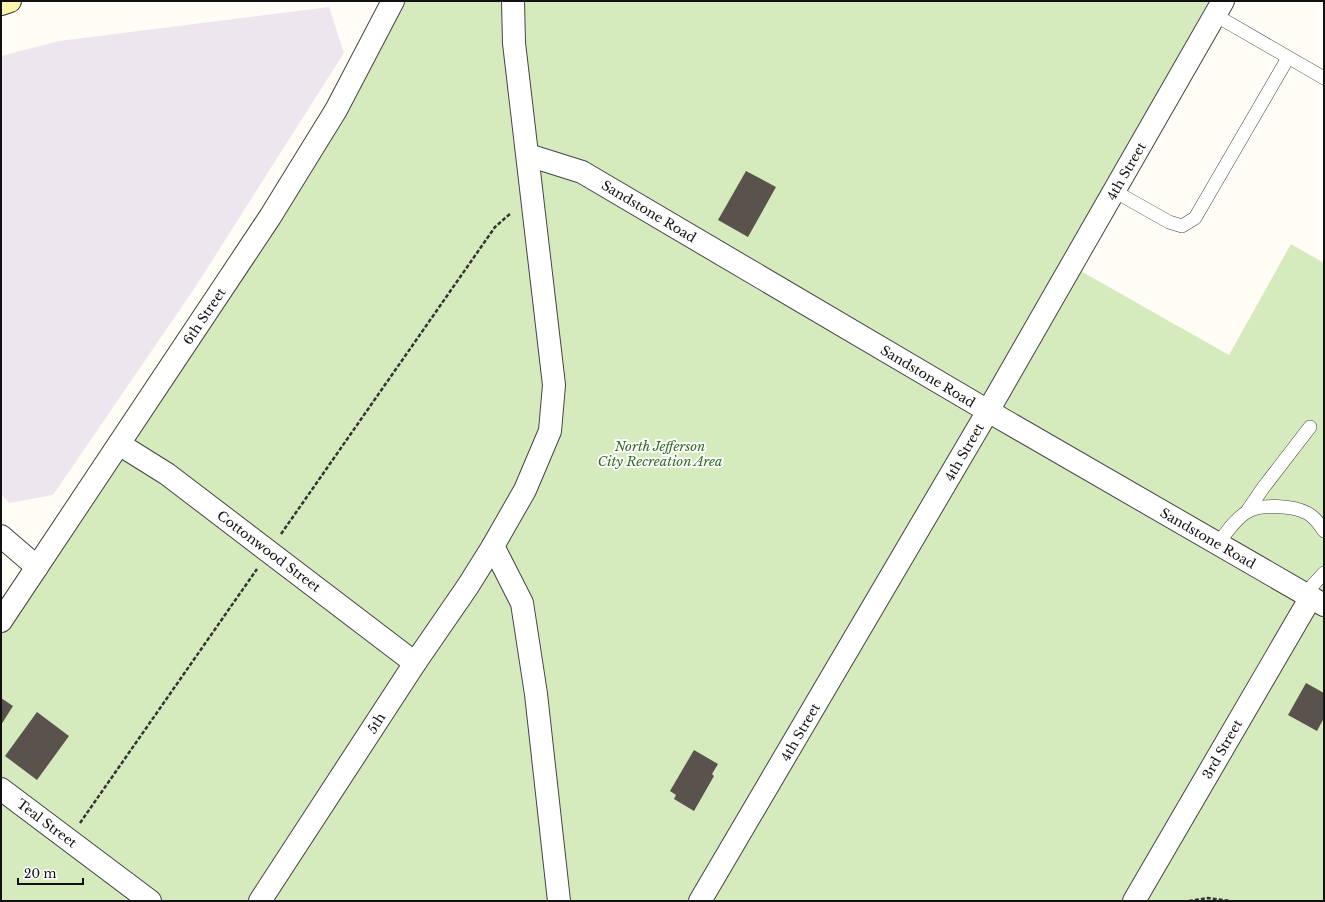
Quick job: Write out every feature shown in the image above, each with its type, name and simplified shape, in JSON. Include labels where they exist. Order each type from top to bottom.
[{"type":"street","points":[[1,4],[10,1]]},
{"type":"street","name":"6th Street","points":[[1,621],[270,217],[336,110],[393,1]]},
{"type":"street","name":"5th","points":[[260,901],[415,663],[468,586],[525,490],[550,431],[554,384],[514,43],[513,1]]},
{"type":"street","name":"4th Street","points":[[709,899],[1219,8]]},
{"type":"street","name":"Sandstone Road","points":[[528,155],[582,172],[988,411],[1314,599]]},
{"type":"street","name":"Cottonwood Street","points":[[119,444],[167,474],[415,663]]},
{"type":"street","points":[[1,536],[37,567]]},
{"type":"street","points":[[492,546],[522,603],[536,694],[559,901]]},
{"type":"street","name":"3rd Street","points":[[1134,901],[1314,599]]},
{"type":"street","name":"Teal Street","points":[[1,789],[150,901]]},
{"type":"lane","points":[[1219,8],[1288,58],[1324,78]]},
{"type":"lane","points":[[1114,192],[1168,222],[1182,226],[1195,218],[1288,58]]},
{"type":"lane","points":[[1218,544],[1225,534],[1248,510],[1310,427]]},
{"type":"lane","points":[[1248,510],[1268,506],[1300,510],[1309,514],[1317,521],[1324,531]]},
{"type":"lane","points":[[1314,599],[1313,585],[1324,573]]},
{"type":"path","points":[[69,840],[495,227],[532,194]]},
{"type":"path","points":[[1189,901],[1208,898],[1230,901]]},
{"type":"shaded area","points":[[329,7],[344,53],[194,289],[53,495],[9,503],[1,494],[1,56],[59,41]]},
{"type":"green space","name":"North Jefferson City Recreation Area","points":[[402,1],[1209,1],[1063,261],[1229,355],[1291,244],[1324,263],[1324,901],[1,901],[1,634],[87,502]]},
{"type":"building","points":[[746,171],[776,187],[748,237],[718,220]]},
{"type":"building","points":[[1306,683],[1324,693],[1324,718],[1317,731],[1288,715]]},
{"type":"building","points":[[1,698],[13,706],[1,725]]},
{"type":"building","points":[[37,712],[69,736],[37,780],[5,756]]},
{"type":"building","points":[[694,750],[718,764],[712,774],[714,776],[694,811],[674,799],[676,795],[670,791]]}]
